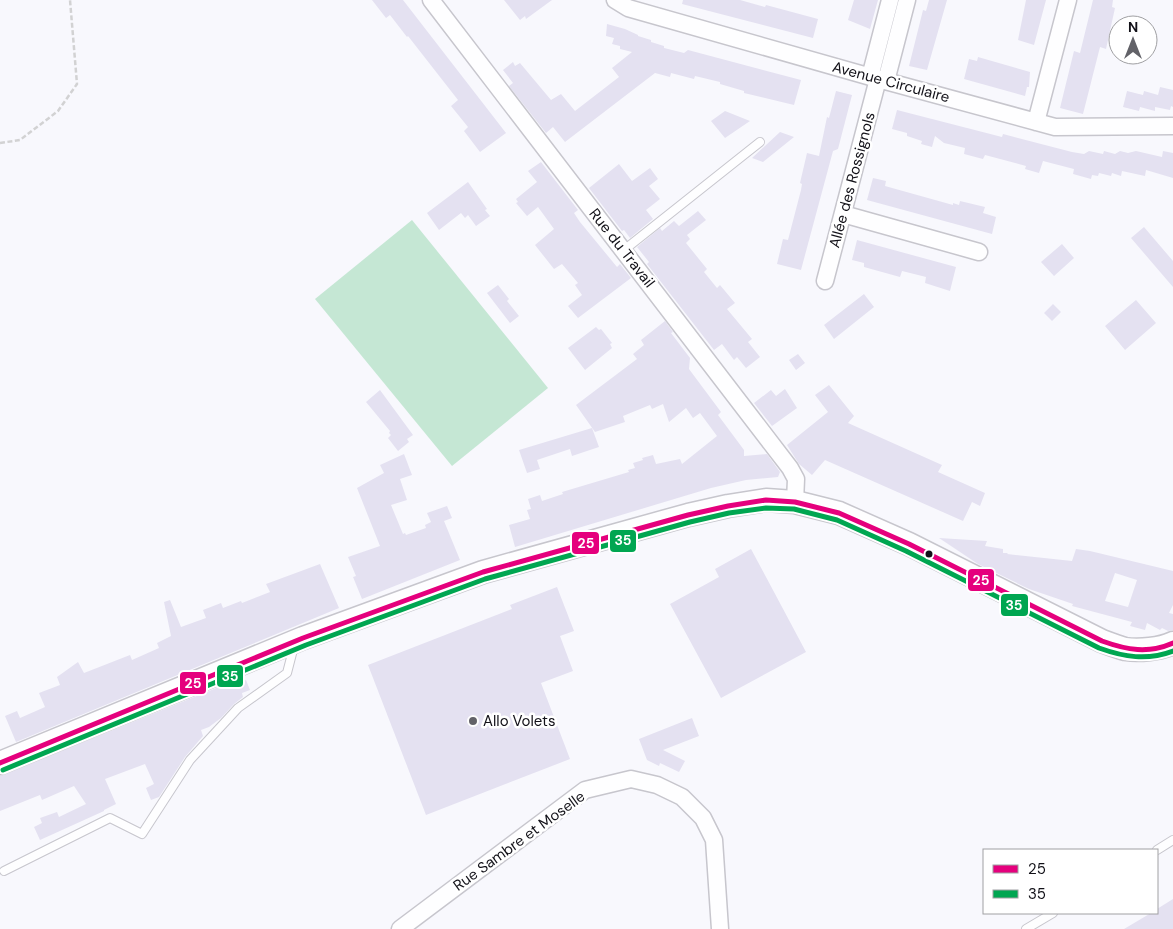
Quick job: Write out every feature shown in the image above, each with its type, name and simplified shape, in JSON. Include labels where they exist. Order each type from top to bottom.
[{"type":"main road","points":[[0,763],[294,642],[492,569],[688,515],[766,500],[795,502],[839,513],[909,544],[1102,641],[1125,649],[1144,649],[1173,643]]},
{"type":"street","name":"Rue du Travail","points":[[431,0],[790,468],[796,479],[795,502]]},
{"type":"street","name":"Allée des Rossignols","points":[[878,79],[890,0]]},
{"type":"street","name":"Allée des Rossignols","points":[[825,281],[878,79],[907,0]]},
{"type":"street","points":[[1036,122],[1068,0]]},
{"type":"street","name":"Avenue Circulaire","points":[[623,3],[878,79],[1055,127],[1173,126]]},
{"type":"street","points":[[843,214],[978,252]]},
{"type":"street","name":"Rue Sambre et Moselle","points":[[400,929],[585,790],[631,779],[657,785],[682,797],[703,818],[714,840],[720,929]]},
{"type":"lane","points":[[624,250],[760,142]]},
{"type":"lane","points":[[4,871],[110,818],[142,834],[190,760],[238,708],[287,673],[294,642]]},
{"type":"lane","points":[[1158,849],[1173,840]]},
{"type":"lane","points":[[1026,929],[1051,914]]},
{"type":"path","points":[[0,143],[20,140],[58,111],[77,84],[71,33],[70,0]]},
{"type":"green space","points":[[412,220],[548,388],[452,466],[315,299]]},
{"type":"building","points":[[372,0],[403,0],[506,133],[480,152],[464,131],[468,127],[451,106],[458,100],[390,15],[386,18]]},
{"type":"building","points":[[504,0],[552,0],[526,19],[525,16],[520,20]]},
{"type":"building","points":[[683,0],[740,0],[818,19],[813,38],[682,4]]},
{"type":"building","points":[[854,0],[878,0],[870,29],[848,20]]},
{"type":"building","points":[[929,0],[947,0],[927,70],[909,66],[923,10],[926,11]]},
{"type":"building","points":[[1026,0],[1046,0],[1034,45],[1018,40]]},
{"type":"building","points":[[1093,0],[1113,0],[1112,7],[1115,8],[1113,15],[1108,15],[1106,49],[1100,47],[1083,114],[1060,108],[1074,51],[1080,53]]},
{"type":"building","points":[[607,24],[625,29],[651,40],[651,42],[664,46],[664,48],[684,53],[688,50],[801,80],[794,105],[744,93],[744,91],[720,84],[720,82],[695,76],[694,79],[671,73],[670,77],[655,73],[565,142],[553,127],[546,133],[509,86],[513,83],[503,70],[513,62],[515,66],[520,63],[551,100],[561,94],[575,111],[619,77],[612,68],[632,52],[620,49],[620,46],[612,44],[614,38],[606,36]]},
{"type":"building","points":[[978,57],[1030,72],[1029,87],[1027,87],[1025,96],[964,79],[969,59],[977,61]]},
{"type":"building","points":[[1160,87],[1173,90],[1173,107],[1171,106],[1170,110],[1155,107],[1155,111],[1140,107],[1139,111],[1123,107],[1127,91],[1143,95],[1144,91],[1158,95]]},
{"type":"building","points":[[836,91],[852,95],[838,149],[833,151],[801,270],[777,264],[783,239],[788,240],[801,190],[802,184],[800,183],[807,153],[819,156],[827,117],[829,118]]},
{"type":"building","points":[[897,110],[1002,137],[1003,134],[1084,154],[1089,151],[1103,154],[1104,151],[1115,154],[1120,151],[1128,153],[1136,151],[1162,157],[1163,151],[1173,153],[1173,178],[1146,170],[1145,176],[1122,171],[1121,176],[1112,173],[1111,176],[1099,173],[1098,176],[1092,175],[1091,179],[1073,174],[1074,169],[1043,161],[1039,173],[1025,169],[1026,166],[985,155],[983,159],[964,154],[965,148],[944,143],[935,136],[932,147],[921,144],[922,141],[907,136],[907,133],[892,129]]},
{"type":"building","points":[[725,111],[750,121],[725,138],[711,121]]},
{"type":"building","points":[[780,132],[794,137],[763,162],[752,158]]},
{"type":"building","points":[[541,162],[578,210],[574,213],[580,222],[617,267],[620,264],[631,278],[578,318],[568,306],[582,295],[575,285],[578,283],[562,264],[554,269],[535,245],[554,229],[538,207],[527,216],[516,203],[518,202],[516,199],[537,182],[528,171]]},
{"type":"building","points":[[619,164],[632,181],[650,168],[658,179],[649,186],[660,199],[646,210],[653,219],[630,238],[624,230],[622,231],[589,188]]},
{"type":"building","points":[[873,178],[886,181],[885,186],[953,205],[953,203],[959,205],[960,201],[985,207],[983,213],[996,217],[992,234],[867,200]]},
{"type":"building","points":[[468,182],[490,216],[476,226],[468,215],[465,218],[461,213],[439,230],[427,213]]},
{"type":"building","points":[[698,211],[706,220],[687,235],[690,239],[686,243],[707,269],[704,272],[717,288],[720,285],[735,303],[727,309],[752,339],[748,342],[760,357],[746,368],[737,357],[734,360],[722,344],[714,350],[647,264],[649,262],[637,247],[660,228],[662,231],[674,221],[679,226]]},
{"type":"building","points":[[1144,227],[1173,261],[1173,287],[1131,238]]},
{"type":"building","points":[[857,240],[956,267],[950,291],[925,283],[926,277],[902,271],[900,277],[864,267],[864,263],[852,260]]},
{"type":"building","points":[[1062,244],[1074,258],[1054,276],[1041,262]]},
{"type":"building","points":[[498,285],[509,299],[507,301],[519,316],[510,323],[487,293]]},
{"type":"building","points":[[864,294],[874,307],[834,339],[824,325]]},
{"type":"building","points":[[1136,300],[1156,323],[1125,350],[1105,326]]},
{"type":"building","points":[[1053,304],[1061,312],[1052,321],[1044,313]]},
{"type":"building","points":[[665,321],[673,332],[671,333],[690,358],[689,369],[721,412],[718,415],[744,450],[744,456],[767,454],[780,472],[778,477],[746,480],[711,488],[515,547],[509,525],[530,519],[527,510],[531,509],[528,499],[540,495],[542,501],[563,494],[562,492],[629,472],[628,470],[635,468],[633,463],[653,455],[656,464],[680,459],[682,464],[717,436],[700,413],[693,418],[686,408],[669,422],[663,404],[652,409],[650,405],[623,416],[625,422],[595,432],[576,405],[637,359],[633,354],[644,345],[641,340]]},
{"type":"building","points":[[596,327],[599,330],[601,329],[612,343],[610,344],[612,348],[585,370],[568,348]]},
{"type":"building","points":[[798,354],[805,363],[796,370],[789,360]]},
{"type":"building","points":[[829,385],[854,416],[848,423],[942,465],[938,472],[985,493],[980,506],[972,502],[963,521],[825,460],[812,475],[799,464],[787,445],[828,412],[815,395]]},
{"type":"building","points":[[785,389],[797,408],[772,426],[754,403],[771,390],[776,396]]},
{"type":"building","points":[[380,390],[413,435],[407,439],[409,442],[398,451],[388,438],[391,435],[390,431],[366,402]]},
{"type":"building","points":[[592,428],[599,447],[572,456],[570,449],[537,460],[540,469],[527,473],[519,450]]},
{"type":"building","points":[[404,454],[412,475],[400,479],[407,500],[391,505],[403,534],[405,533],[406,535],[426,528],[425,525],[431,522],[427,513],[447,506],[452,518],[444,521],[460,560],[362,599],[353,577],[356,576],[348,557],[380,546],[357,488],[384,473],[380,465]]},
{"type":"building","points":[[939,538],[987,541],[985,546],[1003,549],[1003,553],[1007,554],[1072,561],[1076,549],[1173,571],[1173,605],[1169,613],[1173,614],[1173,630],[1168,631],[1162,628],[1160,630],[1147,623],[1145,630],[1130,626],[1132,622],[1072,606],[1073,604],[1029,589],[978,564]],"holes":[[[1115,573],[1137,580],[1128,607],[1105,601]]]},
{"type":"building","points":[[751,549],[806,652],[721,698],[670,604],[719,577],[715,569]]},
{"type":"building","points":[[320,564],[339,608],[16,742],[5,716],[17,711],[20,718],[45,707],[39,693],[60,685],[57,677],[78,662],[84,673],[130,655],[132,660],[159,648],[157,643],[171,636],[164,602],[170,600],[181,627],[206,618],[203,610],[221,603],[223,608],[241,601],[242,603],[270,592],[266,584]]},
{"type":"building","name":"Allo Volets","points":[[557,587],[574,631],[560,636],[573,671],[541,683],[570,759],[426,815],[368,665],[512,609],[510,605]]},
{"type":"building","points":[[236,680],[238,683],[246,680],[250,690],[242,693],[243,697],[221,718],[209,727],[201,730],[203,736],[185,757],[159,797],[151,800],[146,788],[154,784],[145,764],[105,779],[116,804],[40,840],[34,827],[42,823],[40,818],[57,812],[59,817],[86,804],[74,786],[42,800],[40,795],[0,811],[0,776]]},
{"type":"building","points":[[692,718],[699,736],[663,750],[685,761],[679,772],[660,763],[659,766],[647,760],[639,739]]},
{"type":"building","points":[[1173,899],[1173,929],[1124,929],[1149,914],[1158,914],[1158,908]]},
{"type":"transit line","name":"25","points":[[0,763],[303,638],[483,572],[688,515],[766,500],[795,502],[839,513],[909,544],[1102,641],[1138,650],[1155,649],[1173,643]]},
{"type":"transit line","name":"35","points":[[3,770],[306,645],[485,579],[690,522],[729,513],[766,508],[794,509],[837,520],[906,551],[1099,648],[1117,654],[1136,657],[1154,656],[1173,651]]},
{"type":"place","name":"Allo Volets","points":[[473,721]]}]
